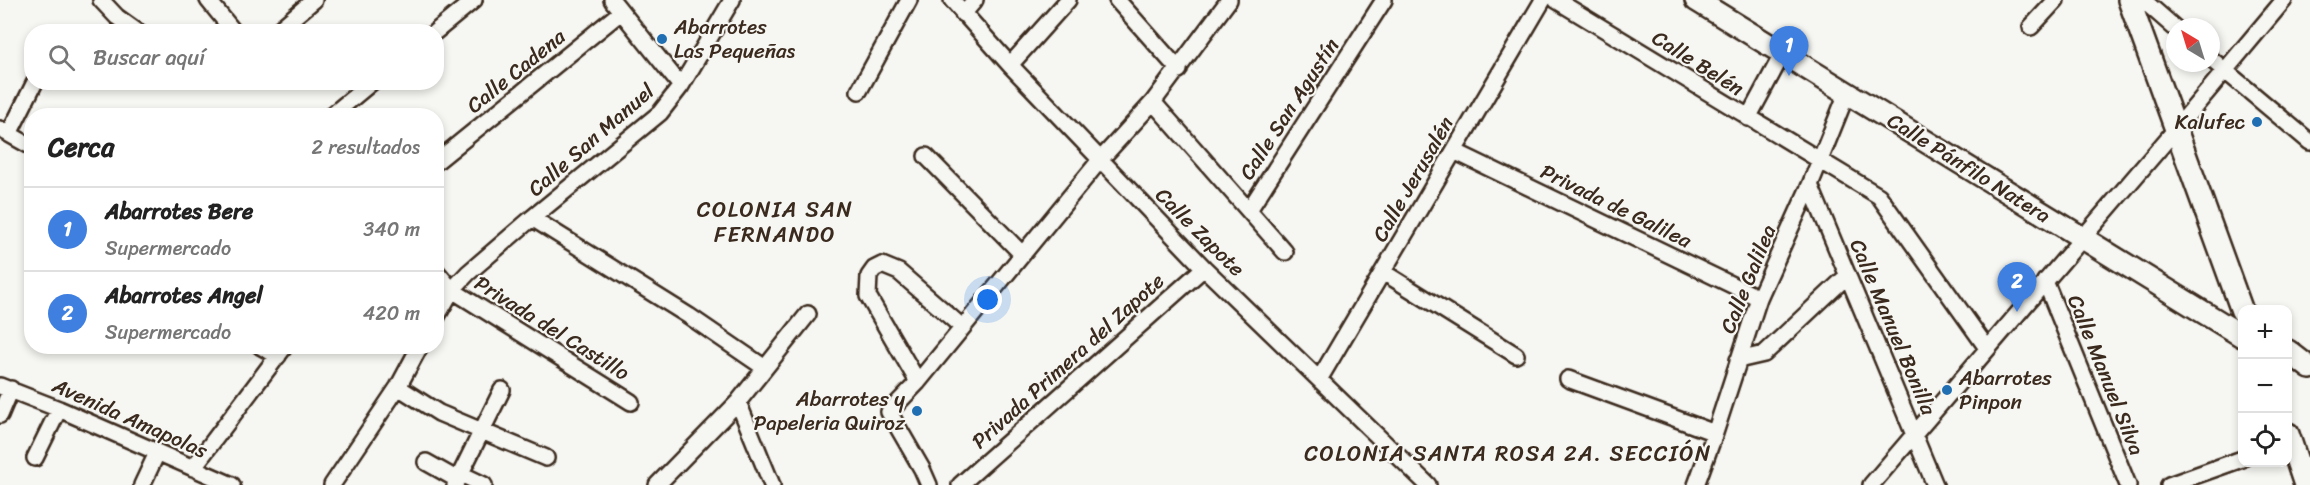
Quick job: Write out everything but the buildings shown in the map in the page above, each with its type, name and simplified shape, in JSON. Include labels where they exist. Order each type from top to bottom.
[{"type":"main road","name":"Calle Pánfilo Natera","points":[[1696,0],[2238,334]]},
{"type":"main road","points":[[2129,0],[2240,305]]},
{"type":"main road","points":[[2292,354],[2310,368]]},
{"type":"main road","points":[[2292,449],[2306,485]]},
{"type":"street","points":[[101,0],[127,24]]},
{"type":"street","points":[[208,0],[228,24]]},
{"type":"street","points":[[286,24],[314,0]]},
{"type":"street","points":[[444,25],[474,0]]},
{"type":"street","name":"Calle San Manuel","points":[[444,304],[452,290],[532,218],[660,113],[681,86],[732,0]]},
{"type":"street","points":[[859,91],[909,0]]},
{"type":"street","name":"Calle Zapote","points":[[952,0],[1010,65],[1204,268],[1428,485]]},
{"type":"street","points":[[963,14],[975,0]]},
{"type":"street","points":[[1010,65],[1068,0]]},
{"type":"street","points":[[1117,0],[1179,70]]},
{"type":"street","points":[[929,485],[889,412],[918,382],[1100,159],[1153,102],[1229,0]]},
{"type":"street","name":"Calle San Agustín","points":[[1249,210],[1384,0]]},
{"type":"street","name":"Calle Jerusalén","points":[[1320,378],[1543,0]]},
{"type":"street","name":"Calle Belén","points":[[1556,0],[1819,162],[1879,196],[1987,348]]},
{"type":"street","points":[[2031,27],[2056,0]]},
{"type":"street","points":[[2143,0],[2166,20]]},
{"type":"street","points":[[1871,485],[2084,238],[2284,0]]},
{"type":"street","points":[[617,6],[681,86]]},
{"type":"street","name":"Calle Cadena","points":[[444,155],[617,6]]},
{"type":"street","points":[[1748,118],[1783,53]]},
{"type":"street","points":[[2220,67],[2310,142]]},
{"type":"street","points":[[24,142],[4,131],[30,90]]},
{"type":"street","points":[[341,108],[362,90]]},
{"type":"street","name":"Calle Galilea","points":[[1696,485],[1759,298],[1810,185],[1847,93]]},
{"type":"street","points":[[1153,102],[1285,252]]},
{"type":"street","name":"Privada de Galilea","points":[[1454,151],[1759,298]]},
{"type":"street","points":[[926,156],[1022,254]]},
{"type":"street","name":"Calle Manuel Bonilla","points":[[1810,185],[1935,485]]},
{"type":"street","points":[[532,218],[689,316],[765,368]]},
{"type":"street","points":[[918,382],[868,296],[869,276],[874,269],[882,265],[899,272],[962,327]]},
{"type":"street","name":"Privada Primera del Zapote","points":[[960,485],[1204,268]]},
{"type":"street","points":[[1383,272],[1516,355]]},
{"type":"street","points":[[1738,360],[1764,354],[1848,275]]},
{"type":"street","name":"Privada del Castillo","points":[[444,280],[452,290],[631,402]]},
{"type":"street","name":"Calle Manuel Silva","points":[[2046,281],[2128,485]]},
{"type":"street","points":[[657,485],[738,402],[808,314]]},
{"type":"street","points":[[193,468],[279,354]]},
{"type":"street","points":[[332,485],[398,387],[416,354]]},
{"type":"street","points":[[1568,379],[1715,433]]},
{"type":"street","points":[[398,387],[439,413],[546,458]]},
{"type":"street","points":[[0,415],[6,388]]},
{"type":"street","name":"Avenida Amapolas","points":[[6,388],[232,485]]},
{"type":"street","points":[[458,479],[502,390]]},
{"type":"street","points":[[738,402],[772,485]]},
{"type":"street","points":[[36,458],[59,409]]},
{"type":"street","points":[[142,485],[157,453]]},
{"type":"street","points":[[2169,485],[2238,460]]},
{"type":"street","points":[[426,462],[458,479],[484,485]]},
{"type":"place","name":"Abarrotes Las Pequeñas","points":[[662,39]]},
{"type":"place","name":"Abarrotes Bere","points":[[1789,76]]},
{"type":"place","name":"Kalufec","points":[[2257,122]]},
{"type":"place","name":"Abarrotes Angel","points":[[2017,312]]},
{"type":"place","name":"Abarrotes Pinpon","points":[[1947,390]]},
{"type":"place","name":"Abarrotes y Papeleria Quiroz","points":[[917,411]]},
{"type":"district","name":"COLONIA SAN FERNANDO","points":[[775,222]]},
{"type":"district","name":"COLONIA SANTA ROSA 2A. SECCIÓN","points":[[1508,453]]}]
